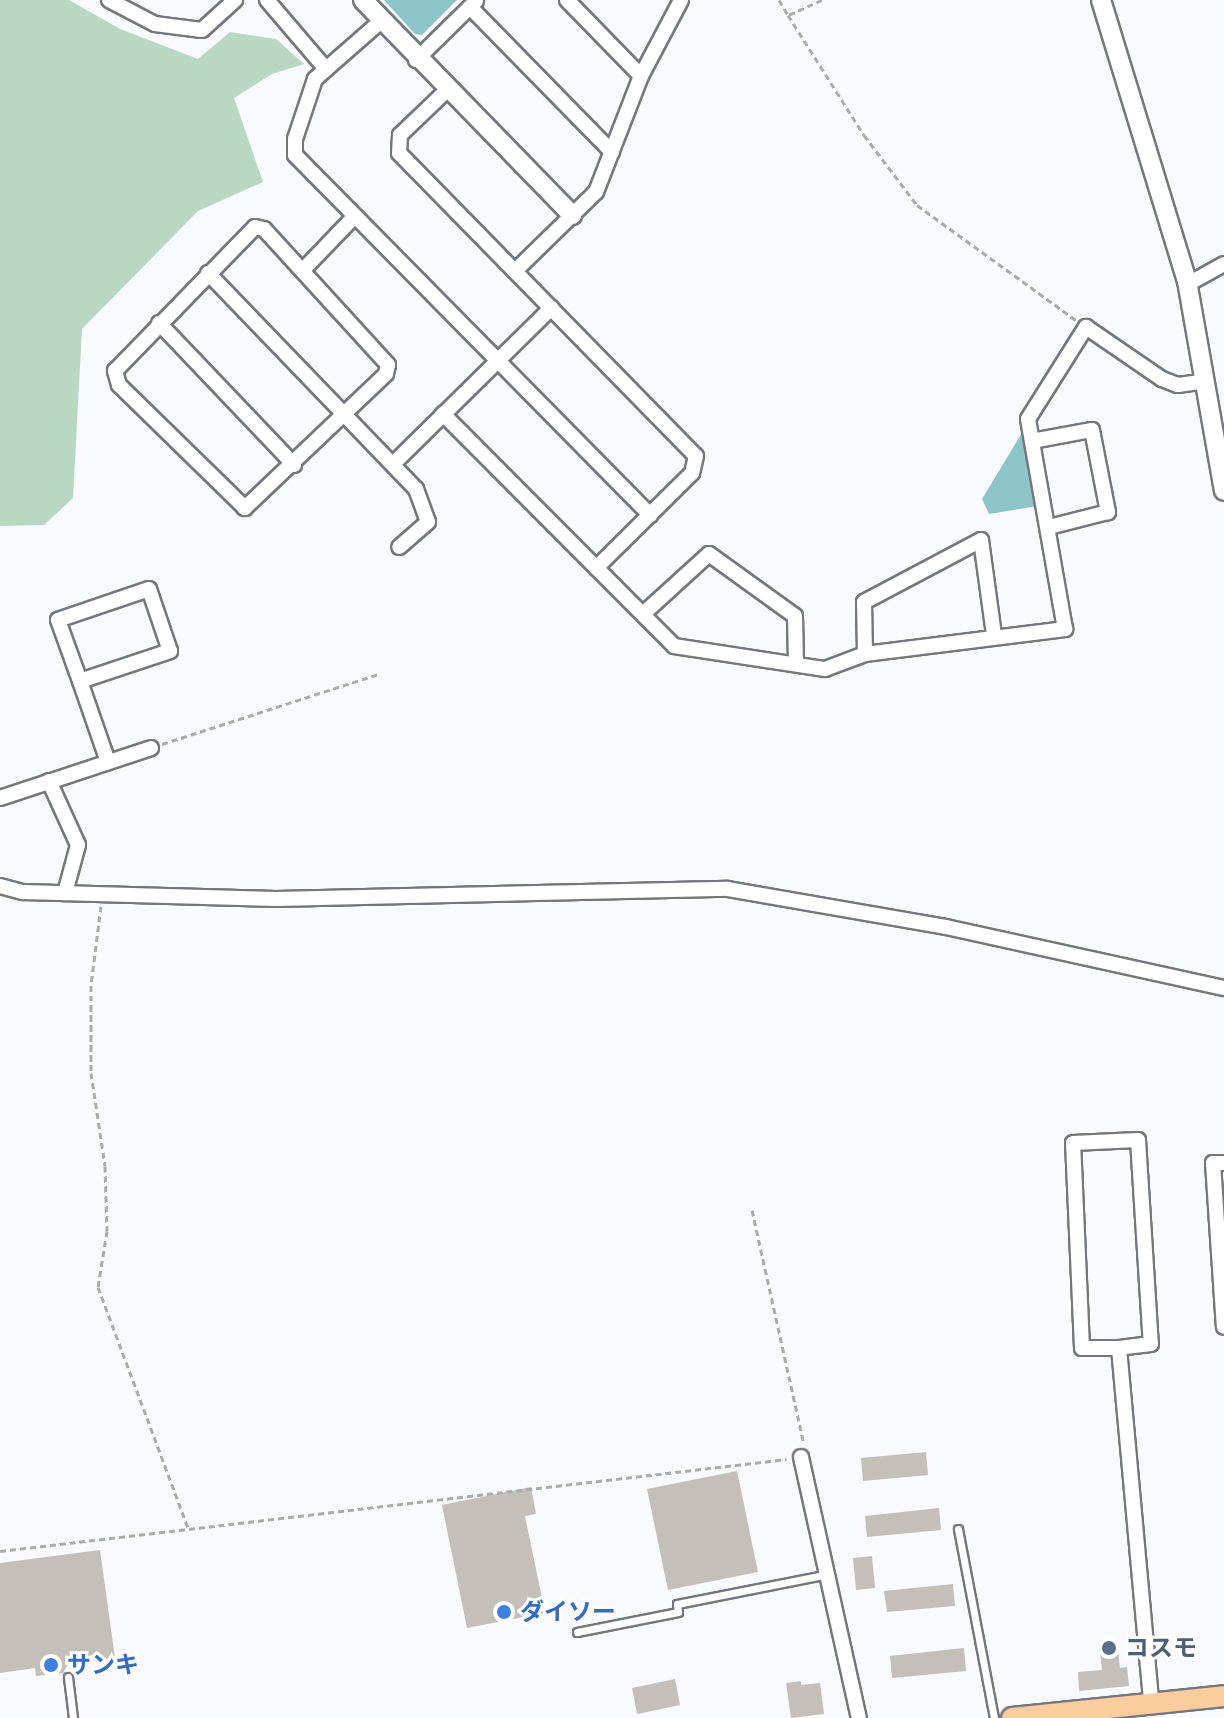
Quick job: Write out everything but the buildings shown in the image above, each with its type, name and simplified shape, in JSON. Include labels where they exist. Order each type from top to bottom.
[{"type":"main road","points":[[1012,1718],[1224,1696]]},
{"type":"street","points":[[111,0],[155,24],[202,30],[235,0]]},
{"type":"street","points":[[267,0],[326,69]]},
{"type":"street","points":[[363,0],[416,60],[572,215]]},
{"type":"street","points":[[567,0],[641,76]]},
{"type":"street","points":[[515,271],[596,192],[641,76],[681,0]]},
{"type":"street","points":[[1101,0],[1188,284],[1224,491]]},
{"type":"street","points":[[416,60],[474,3],[612,152]]},
{"type":"street","points":[[381,21],[315,79],[295,139],[295,155],[650,515]]},
{"type":"street","points":[[447,90],[400,135],[399,153],[696,456],[692,473],[596,568]]},
{"type":"street","points":[[303,270],[355,216]]},
{"type":"street","points":[[255,227],[264,229],[388,365],[345,414],[245,508],[119,385],[118,364],[208,273],[255,227]]},
{"type":"street","points":[[1188,284],[1224,264]]},
{"type":"street","points":[[208,273],[416,489],[428,522],[421,533],[399,547]]},
{"type":"street","points":[[394,463],[551,308]]},
{"type":"street","points":[[159,323],[294,465]]},
{"type":"street","points":[[443,414],[674,646],[825,669],[865,654],[994,635],[1065,629],[1028,419],[1086,327],[1162,379],[1178,385],[1206,381]]},
{"type":"street","points":[[1032,441],[1092,430],[1108,512],[1049,527]]},
{"type":"street","points":[[865,654],[864,602],[981,540],[994,635]]},
{"type":"street","points":[[643,614],[709,554],[795,616],[796,664]]},
{"type":"street","points":[[80,681],[170,651],[149,589],[58,620],[108,762]]},
{"type":"street","points":[[0,798],[151,748]]},
{"type":"street","points":[[49,781],[78,845],[65,893]]},
{"type":"street","points":[[0,886],[102,895],[324,899],[728,889],[946,927],[1224,988]]},
{"type":"street","points":[[1138,1140],[1151,1344],[1119,1348],[1082,1348],[1073,1143],[1138,1140]]},
{"type":"street","points":[[1224,1163],[1213,1163],[1224,1327]]},
{"type":"street","points":[[1119,1348],[1151,1703]]},
{"type":"street","points":[[801,1457],[859,1718]]},
{"type":"lane","points":[[958,1529],[994,1718]]},
{"type":"lane","points":[[577,1632],[678,1612],[677,1604],[829,1574]]},
{"type":"lane","points":[[68,1677],[73,1718]]},
{"type":"path","points":[[779,0],[864,135],[917,205],[1086,327]]},
{"type":"path","points":[[788,15],[822,0]]},
{"type":"path","points":[[151,748],[379,674]]},
{"type":"path","points":[[102,895],[91,985],[91,1073],[105,1166],[107,1231],[98,1287],[188,1528]]},
{"type":"path","points":[[0,1551],[801,1457],[805,1441],[752,1210]]},
{"type":"green space","points":[[0,0],[69,0],[120,29],[198,59],[230,32],[276,39],[304,64],[272,74],[234,98],[263,182],[198,211],[82,329],[73,498],[44,525],[0,526]]},
{"type":"water","points":[[384,0],[457,0],[422,35],[415,34]]},
{"type":"water","points":[[1025,428],[1038,506],[989,514],[982,499]]},
{"type":"place","name":"ダイソー","points":[[504,1612]]},
{"type":"place","name":"コスモ","points":[[1109,1648]]},
{"type":"place","name":"サンキ","points":[[51,1665]]}]
